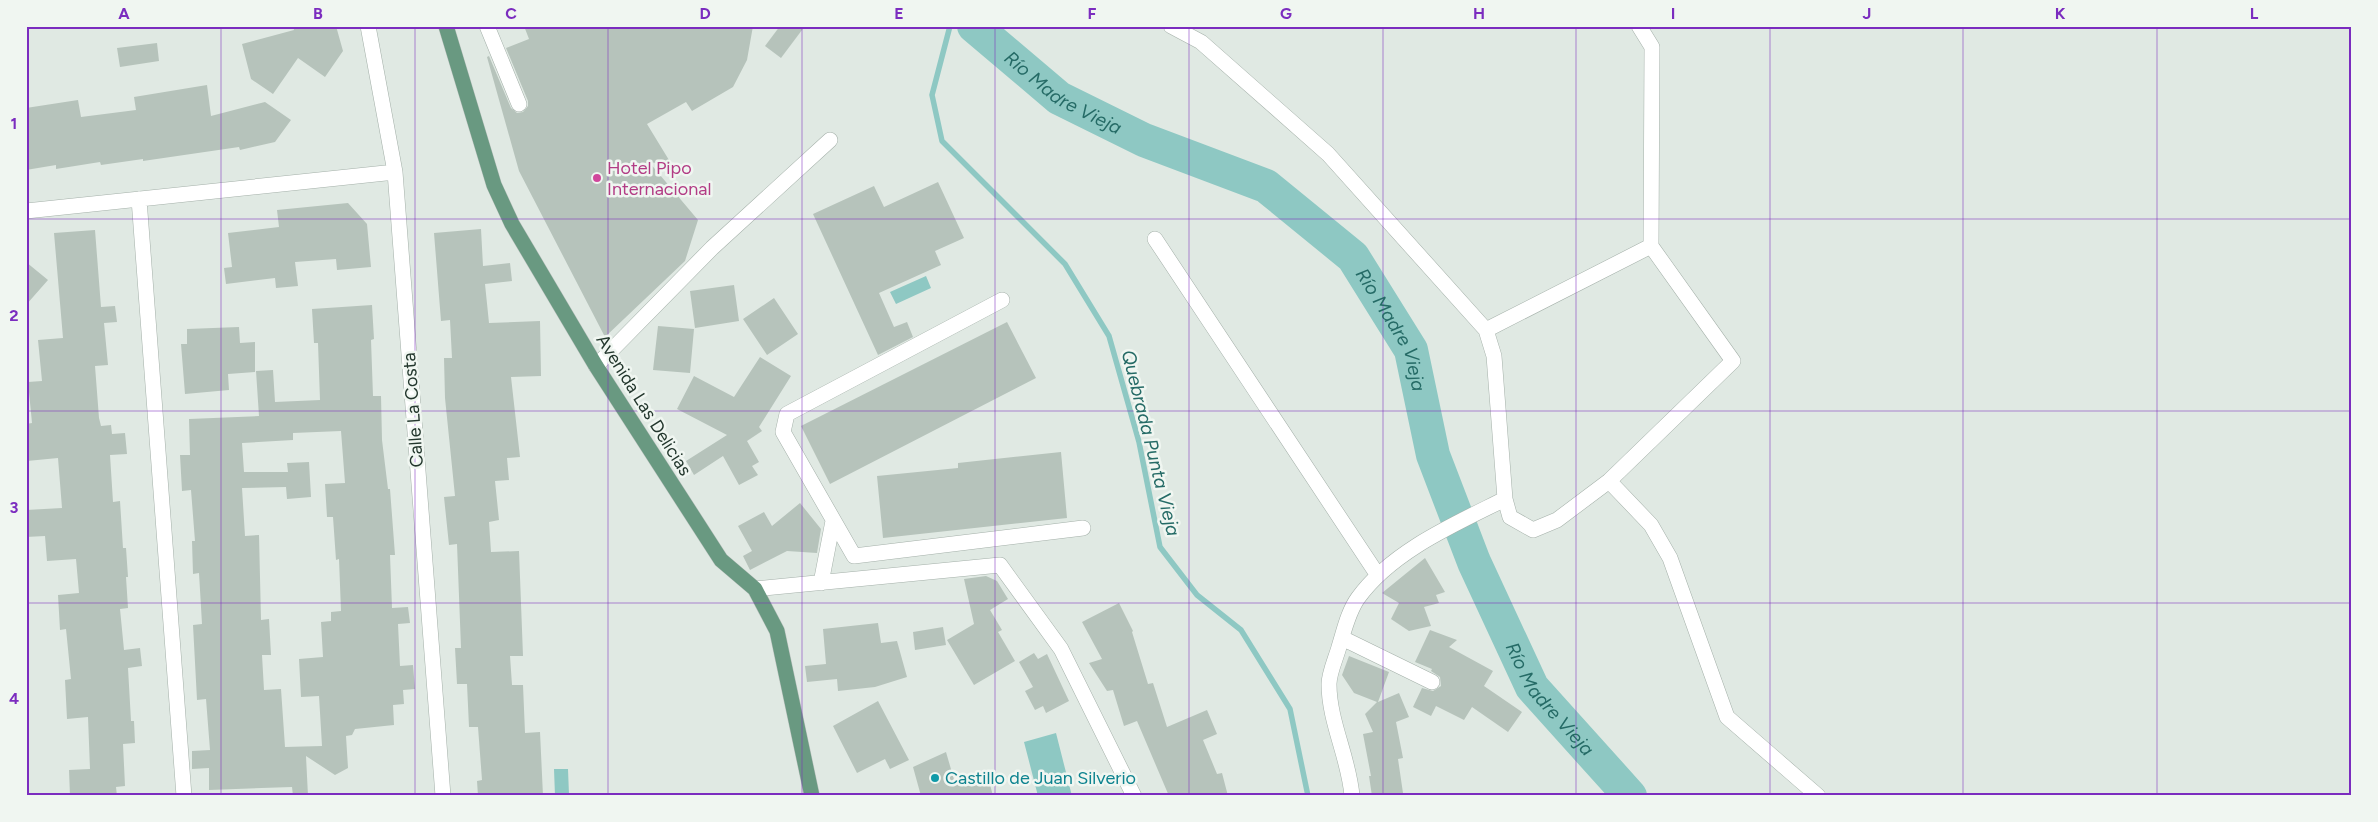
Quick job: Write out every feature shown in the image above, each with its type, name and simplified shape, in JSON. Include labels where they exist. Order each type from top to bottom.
[{"type":"main road","name":"Avenida Las Delicias","points":[[446,26],[494,185],[512,224],[596,366],[720,560],[755,589],[777,631],[812,796]]},
{"type":"street","name":"Calle La Costa","points":[[368,26],[395,172],[443,796]]},
{"type":"street","points":[[487,26],[519,104]]},
{"type":"street","points":[[1179,28],[1201,42],[1328,154],[1486,330],[1494,356],[1505,499],[1510,517],[1533,530],[1557,520],[1609,481],[1733,361],[1651,246],[1652,47],[1640,26]]},
{"type":"street","points":[[596,366],[712,248],[830,140]]},
{"type":"street","points":[[26,211],[395,172]]},
{"type":"street","points":[[139,199],[184,796]]},
{"type":"street","points":[[1156,238],[1377,574]]},
{"type":"street","points":[[1486,330],[1651,246]]},
{"type":"street","points":[[1002,300],[788,414],[783,432],[854,556],[1083,528]]},
{"type":"street","points":[[1609,481],[1651,525],[1670,558],[1727,716],[1818,796]]},
{"type":"street","points":[[1352,796],[1351,784],[1338,736],[1329,683],[1342,638],[1357,599],[1377,574],[1447,528],[1505,499]]},
{"type":"street","points":[[821,583],[833,520]]},
{"type":"street","points":[[755,589],[1000,565],[1061,649],[1134,796]]},
{"type":"street","points":[[1342,638],[1432,682]]},
{"type":"water","points":[[926,276],[931,288],[896,304],[890,292]]},
{"type":"water","points":[[1056,733],[1072,796],[1038,796],[1024,742]]},
{"type":"water","points":[[554,769],[568,769],[569,795],[555,796]]},
{"type":"building","points":[[293,26],[336,26],[343,51],[325,77],[298,58],[273,94],[251,79],[242,44],[294,30]]},
{"type":"building","name":"Hotel Pipo Internacional","points":[[524,26],[753,26],[747,60],[733,87],[692,111],[686,102],[647,124],[672,165],[649,162],[698,220],[685,261],[605,337],[519,171],[487,57],[489,56],[511,108],[517,113],[523,112],[528,106],[528,101],[506,48],[529,39]]},
{"type":"building","points":[[780,26],[805,26],[781,58],[765,46]]},
{"type":"building","points":[[157,43],[159,61],[120,67],[117,48]]},
{"type":"building","points":[[207,85],[211,116],[265,102],[291,120],[275,142],[240,150],[239,147],[143,161],[143,159],[101,165],[100,162],[56,169],[56,165],[26,170],[26,108],[78,100],[81,117],[136,110],[134,97]]},
{"type":"building","points":[[938,182],[964,238],[935,251],[941,265],[879,293],[894,327],[907,322],[913,337],[878,355],[813,214],[874,186],[884,207]]},
{"type":"building","points":[[348,203],[367,224],[371,267],[337,270],[336,259],[295,262],[298,286],[276,288],[275,278],[226,284],[224,268],[232,267],[228,233],[279,227],[277,210]]},
{"type":"building","points":[[481,229],[483,266],[510,263],[512,281],[485,284],[489,323],[540,321],[541,376],[511,377],[520,457],[507,458],[509,480],[495,481],[499,520],[489,522],[491,552],[519,551],[523,656],[510,656],[512,685],[523,685],[525,733],[540,732],[543,796],[478,796],[477,781],[482,780],[478,727],[469,727],[467,684],[457,684],[455,648],[461,648],[457,544],[449,545],[444,497],[455,496],[445,398],[444,358],[452,358],[450,320],[441,321],[434,233]]},
{"type":"building","points":[[95,230],[101,307],[115,306],[117,322],[104,323],[108,365],[95,366],[99,418],[101,426],[111,425],[112,434],[125,433],[127,454],[110,455],[113,502],[120,501],[123,548],[126,548],[128,608],[120,609],[124,650],[140,648],[142,666],[128,668],[131,721],[134,721],[135,743],[123,744],[125,786],[116,787],[117,796],[70,796],[69,770],[90,769],[88,717],[67,719],[65,680],[71,679],[66,629],[60,630],[58,595],[79,593],[76,559],[47,561],[45,536],[26,537],[26,510],[62,508],[58,458],[27,461],[26,424],[32,423],[28,382],[42,381],[38,340],[63,338],[54,233]]},
{"type":"building","points":[[26,262],[48,280],[26,305]]},
{"type":"building","points":[[734,285],[739,321],[695,328],[690,291]]},
{"type":"building","points":[[774,298],[798,334],[767,355],[743,319]]},
{"type":"building","points":[[372,305],[374,339],[371,340],[373,396],[381,396],[382,440],[388,489],[390,489],[395,555],[390,555],[392,608],[408,607],[410,623],[398,624],[400,666],[413,665],[415,689],[403,690],[404,704],[393,705],[394,725],[355,729],[352,735],[346,736],[348,768],[335,775],[306,756],[308,796],[293,796],[292,787],[209,790],[209,768],[192,769],[192,751],[210,750],[206,699],[197,700],[193,625],[202,624],[199,573],[193,574],[192,541],[195,541],[191,490],[182,491],[180,455],[190,455],[189,419],[259,416],[256,371],[273,370],[275,402],[320,400],[318,343],[314,343],[312,309]],"holes":[[[341,431],[345,483],[325,484],[327,517],[333,517],[336,560],[339,559],[341,611],[331,612],[331,621],[321,622],[323,657],[299,659],[301,697],[319,696],[322,746],[285,747],[281,689],[264,690],[262,655],[271,655],[269,619],[261,620],[259,535],[245,536],[242,488],[286,487],[287,499],[311,497],[309,462],[287,463],[288,472],[244,472],[242,443],[293,440],[293,433]]]},
{"type":"building","points":[[1007,322],[1036,378],[830,484],[801,426]]},
{"type":"building","points":[[658,326],[694,329],[690,373],[653,370]]},
{"type":"building","points":[[239,327],[240,343],[255,342],[255,372],[228,374],[229,390],[185,394],[181,344],[187,344],[187,329]]},
{"type":"building","points":[[760,357],[791,376],[759,427],[762,431],[747,441],[759,462],[752,466],[758,475],[739,485],[723,456],[694,475],[686,461],[727,435],[677,409],[694,376],[734,397]]},
{"type":"building","points":[[1061,452],[1067,518],[883,538],[877,476],[958,468],[958,463]]},
{"type":"building","points":[[800,503],[821,529],[817,553],[787,551],[750,570],[743,556],[752,551],[738,526],[764,512],[772,526]]},
{"type":"building","points":[[1425,558],[1445,592],[1436,595],[1439,603],[1424,607],[1431,626],[1409,631],[1391,619],[1399,603],[1382,593]]},
{"type":"building","points":[[986,576],[997,581],[1008,599],[990,610],[1002,630],[998,632],[1015,661],[974,685],[947,640],[974,624],[964,579]]},
{"type":"building","points":[[1119,603],[1133,631],[1148,684],[1153,683],[1167,727],[1207,710],[1217,734],[1203,740],[1217,774],[1222,773],[1228,796],[1169,796],[1137,721],[1124,726],[1113,690],[1107,691],[1089,663],[1102,659],[1082,622]]},
{"type":"building","points":[[878,623],[881,643],[897,641],[907,677],[875,687],[838,691],[837,679],[807,682],[805,666],[826,664],[823,629]]},
{"type":"building","points":[[943,627],[946,645],[915,650],[913,632]]},
{"type":"building","points":[[1430,630],[1457,640],[1449,647],[1493,671],[1484,686],[1522,712],[1508,732],[1472,707],[1464,720],[1436,706],[1431,716],[1413,707],[1422,688],[1433,691],[1441,686],[1440,677],[1431,671],[1432,669],[1415,662]]},
{"type":"building","points":[[1034,653],[1038,659],[1047,654],[1069,701],[1046,713],[1043,706],[1035,710],[1025,691],[1033,687],[1019,662]]},
{"type":"building","points":[[1349,656],[1389,672],[1378,702],[1399,693],[1409,717],[1396,722],[1403,758],[1398,759],[1403,793],[1372,796],[1369,776],[1371,776],[1363,734],[1373,732],[1365,714],[1377,702],[1354,693],[1342,675]]},
{"type":"building","points":[[878,701],[909,760],[890,769],[885,759],[857,773],[833,726]]},
{"type":"building","name":"Castillo de Juan Silverio","points":[[946,752],[955,783],[987,773],[993,796],[921,796],[913,767]]},
{"type":"waterway","name":"Quebrada Punta Vieja","points":[[950,26],[932,95],[942,141],[1065,264],[1109,336],[1139,442],[1160,547],[1197,595],[1241,630],[1290,709],[1308,796]]},
{"type":"waterway","name":"Río Madre Vieja","points":[[974,26],[1059,98],[1144,140],[1266,186],[1353,257],[1411,350],[1433,455],[1474,562],[1532,687],[1630,796]]},
{"type":"place","name":"Hotel Pipo Internacional","points":[[597,178]]},
{"type":"place","name":"Castillo de Juan Silverio","points":[[935,778]]}]
